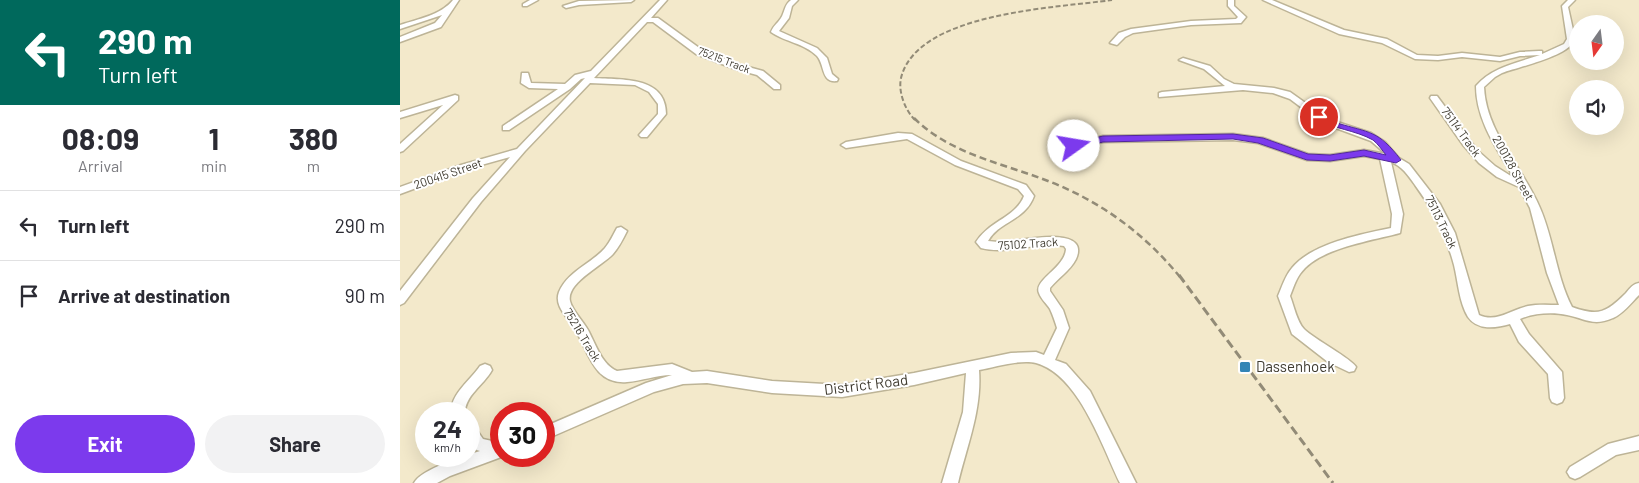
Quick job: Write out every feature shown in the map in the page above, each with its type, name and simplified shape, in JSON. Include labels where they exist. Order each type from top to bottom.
[{"type":"street","points":[[400,40],[438,25],[456,0]]},
{"type":"street","points":[[525,5],[535,0]]},
{"type":"street","points":[[566,6],[579,3],[631,0]]},
{"type":"street","points":[[400,300],[477,200],[522,149],[664,0]]},
{"type":"street","points":[[796,0],[787,8],[785,18],[775,29],[775,32],[799,41],[820,56],[827,66],[828,75],[834,79]]},
{"type":"street","points":[[1114,43],[1122,35],[1131,31],[1184,24],[1238,21],[1242,16],[1229,4],[1231,0]]},
{"type":"street","points":[[1266,0],[1342,32],[1384,41],[1415,57],[1438,58],[1462,55],[1500,59],[1520,54],[1549,54]]},
{"type":"street","name":"200128 Street","points":[[1568,310],[1556,282],[1540,220],[1508,163],[1480,101],[1480,86],[1491,75],[1565,47],[1571,41],[1564,14],[1565,6],[1572,0]]},
{"type":"street","points":[[400,27],[430,18],[451,7]]},
{"type":"street","name":"75215 Track","points":[[645,20],[655,20],[699,52],[738,68],[760,73],[777,86]]},
{"type":"street","points":[[1183,60],[1209,68],[1218,79],[1226,84],[1244,88]]},
{"type":"street","points":[[525,75],[525,83],[529,85],[567,87]]},
{"type":"street","points":[[506,128],[567,87],[578,77],[592,76],[637,83],[652,90],[662,104],[662,114],[644,135]]},
{"type":"street","points":[[1162,95],[1244,88]]},
{"type":"street","name":"75113 Track","points":[[1244,88],[1288,94],[1325,121],[1378,139],[1390,158],[1406,166],[1418,179],[1435,204],[1459,262],[1472,314],[1478,320],[1494,323],[1507,321],[1512,318]]},
{"type":"street","points":[[400,115],[455,98],[400,148]]},
{"type":"street","name":"75114 Track","points":[[1434,98],[1458,133],[1487,167],[1508,180],[1522,185]]},
{"type":"street","name":"75102 Track","points":[[846,145],[898,136],[909,136],[918,139],[958,163],[1017,184],[1027,193],[1029,199],[1026,204],[989,233],[983,240],[985,245],[999,246],[1049,240],[1061,241],[1071,246],[1072,256],[1044,287],[1044,292],[1060,315],[1063,328],[1048,361]]},
{"type":"street","points":[[1074,146],[1110,139],[1150,140],[1208,136],[1260,140],[1307,157],[1330,158],[1364,153],[1390,158],[1391,191],[1399,216],[1396,230],[1344,244],[1306,262],[1296,271],[1284,296],[1297,331],[1333,358],[1349,367]]},
{"type":"street","name":"200415 Street","points":[[400,191],[464,167],[496,159],[522,149]]},
{"type":"street","name":"75216 Track","points":[[621,231],[615,245],[607,254],[571,283],[563,294],[564,305],[580,328],[601,367],[613,377],[628,377],[660,370],[672,370],[690,377]]},
{"type":"street","points":[[1557,398],[1555,372],[1524,338],[1512,318],[1530,310],[1568,310],[1591,318],[1610,315],[1617,311],[1639,287]]},
{"type":"street","name":"District Road","points":[[555,429],[651,387],[690,377],[722,379],[772,387],[842,391],[1024,357],[1048,361],[1064,371],[1085,395],[1128,483]]},
{"type":"street","points":[[950,483],[974,397],[972,367]]},
{"type":"street","points":[[460,402],[485,370]]},
{"type":"street","points":[[1574,472],[1613,449],[1639,443]]},
{"type":"street","points":[[422,483],[490,454]]},
{"type":"railway","points":[[915,120],[903,100],[901,78],[912,56],[933,39],[960,26],[992,17],[1058,6],[1112,0]]},
{"type":"railway","points":[[914,118],[944,141],[960,149],[1048,181],[1086,198],[1120,220],[1152,246],[1180,277]]},
{"type":"railway","points":[[1179,275],[1333,483]]},
{"type":"place","name":"Dassenhoek","points":[[1245,367]]},
{"type":"route","points":[[1074,146],[1103,139],[1150,140],[1208,136],[1233,137],[1260,140],[1296,154],[1320,159],[1364,153],[1396,160],[1378,139],[1332,124],[1319,117]]}]
